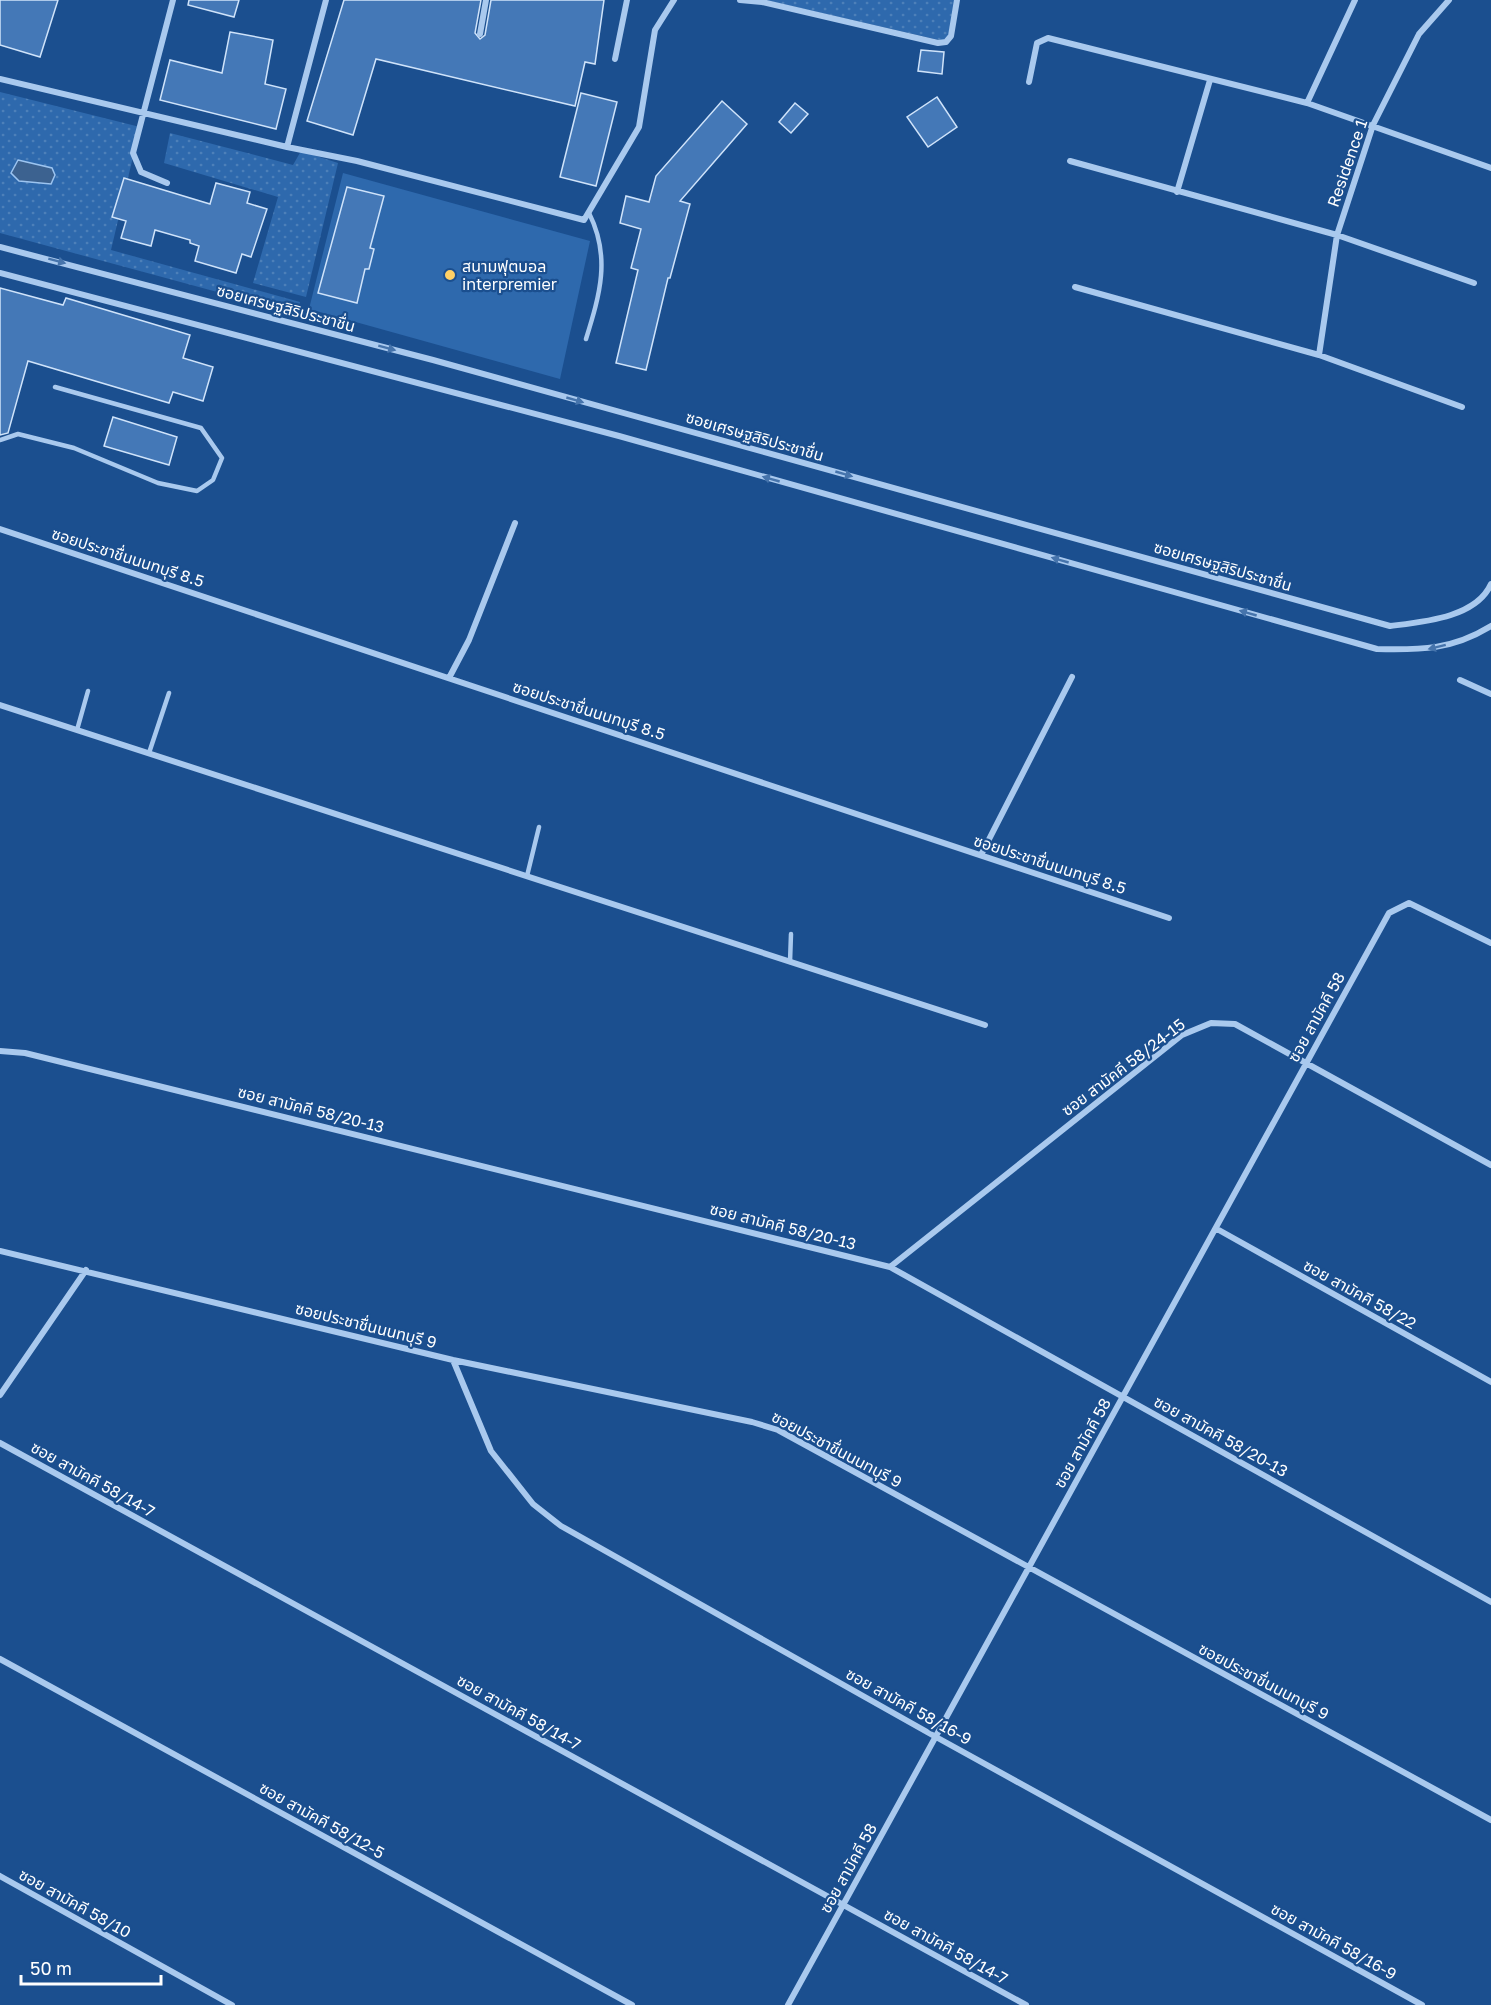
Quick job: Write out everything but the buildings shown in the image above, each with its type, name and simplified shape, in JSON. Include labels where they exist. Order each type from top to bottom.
[{"type":"street","points":[[167,183],[141,172],[133,153],[173,0]]},
{"type":"street","points":[[287,147],[326,0]]},
{"type":"street","points":[[480,34],[486,0]]},
{"type":"street","points":[[615,59],[627,0]]},
{"type":"street","points":[[0,79],[287,147],[357,161],[573,220],[584,220],[639,127],[655,30],[674,0]]},
{"type":"street","points":[[740,0],[763,1],[938,43],[946,42],[951,36],[957,0]]},
{"type":"street","points":[[1306,103],[1355,0]]},
{"type":"street","name":"Residence 1","points":[[1319,355],[1338,235],[1373,125],[1419,34],[1449,0]]},
{"type":"street","points":[[1029,82],[1037,43],[1048,38],[1306,103],[1491,168]]},
{"type":"street","points":[[1177,192],[1210,80]]},
{"type":"street","points":[[1070,161],[1338,235],[1474,283]]},
{"type":"street","name":"ซอยเศรษฐสิริประชาชื่น","points":[[0,246],[445,363],[1390,626],[1449,618],[1487,593],[1491,584]]},
{"type":"street","points":[[0,273],[631,439],[1377,649],[1426,650],[1470,639],[1491,626]]},
{"type":"street","points":[[1075,287],[1319,355],[1462,407]]},
{"type":"street","points":[[449,678],[469,640],[515,523]]},
{"type":"street","name":"ซอยประชาชื่นนนทบุรี 8.5","points":[[0,529],[1169,918]]},
{"type":"street","points":[[981,855],[1072,677]]},
{"type":"street","points":[[1460,680],[1491,694]]},
{"type":"street","points":[[0,705],[985,1025]]},
{"type":"street","name":"ซอย สามัคคี 58","points":[[788,2005],[1389,913],[1409,903],[1491,943]]},
{"type":"street","name":"ซอย สามัคคี 58/24-15","points":[[890,1267],[1182,1035],[1200,1026],[1222,1022],[1235,1024],[1491,1165]]},
{"type":"street","name":"ซอย สามัคคี 58/20-13","points":[[0,1051],[25,1053],[392,1142],[890,1267],[1491,1602]]},
{"type":"street","name":"ซอย สามัคคี 58/22","points":[[1217,1229],[1491,1382]]},
{"type":"street","name":"ซอยประชาชื่นนนทบุรี 9","points":[[0,1251],[453,1360],[752,1422],[778,1430],[1491,1820]]},
{"type":"street","points":[[0,1395],[86,1270]]},
{"type":"street","name":"ซอย สามัคคี 58/16-9","points":[[453,1360],[490,1451],[532,1504],[561,1526],[936,1737],[1422,2005]]},
{"type":"street","name":"ซอย สามัคคี 58/14-7","points":[[0,1443],[1026,2005]]},
{"type":"street","name":"ซอย สามัคคี 58/12-5","points":[[0,1659],[632,2005]]},
{"type":"street","name":"ซอย สามัคคี 58/10","points":[[0,1876],[232,2005]]},
{"type":"lane","points":[[586,339],[597,302],[602,272],[600,237],[589,213]]},
{"type":"lane","points":[[0,440],[18,434],[74,448],[158,483],[197,491],[213,480],[222,458],[201,429],[55,387]]},
{"type":"lane","points":[[77,730],[88,691]]},
{"type":"lane","points":[[149,753],[169,693]]},
{"type":"lane","points":[[527,876],[539,827]]},
{"type":"lane","points":[[790,962],[792,934]]},
{"type":"shaded area","points":[[765,0],[957,0],[948,42]]},
{"type":"shaded area","points":[[0,92],[140,127],[111,250],[300,302],[298,314],[0,233]]},
{"type":"shaded area","points":[[170,133],[293,165],[301,151],[338,163],[306,297],[253,283],[278,197],[164,163]]},
{"type":"shaded area","points":[[18,160],[52,168],[55,175],[51,184],[19,181],[11,173]]},
{"type":"shaded area","name":"สนามฟุตบอล interpremier","points":[[343,173],[590,241],[560,379],[309,309]]},
{"type":"place","name":"สนามฟุตบอล interpremier","points":[[450,275]]}]
